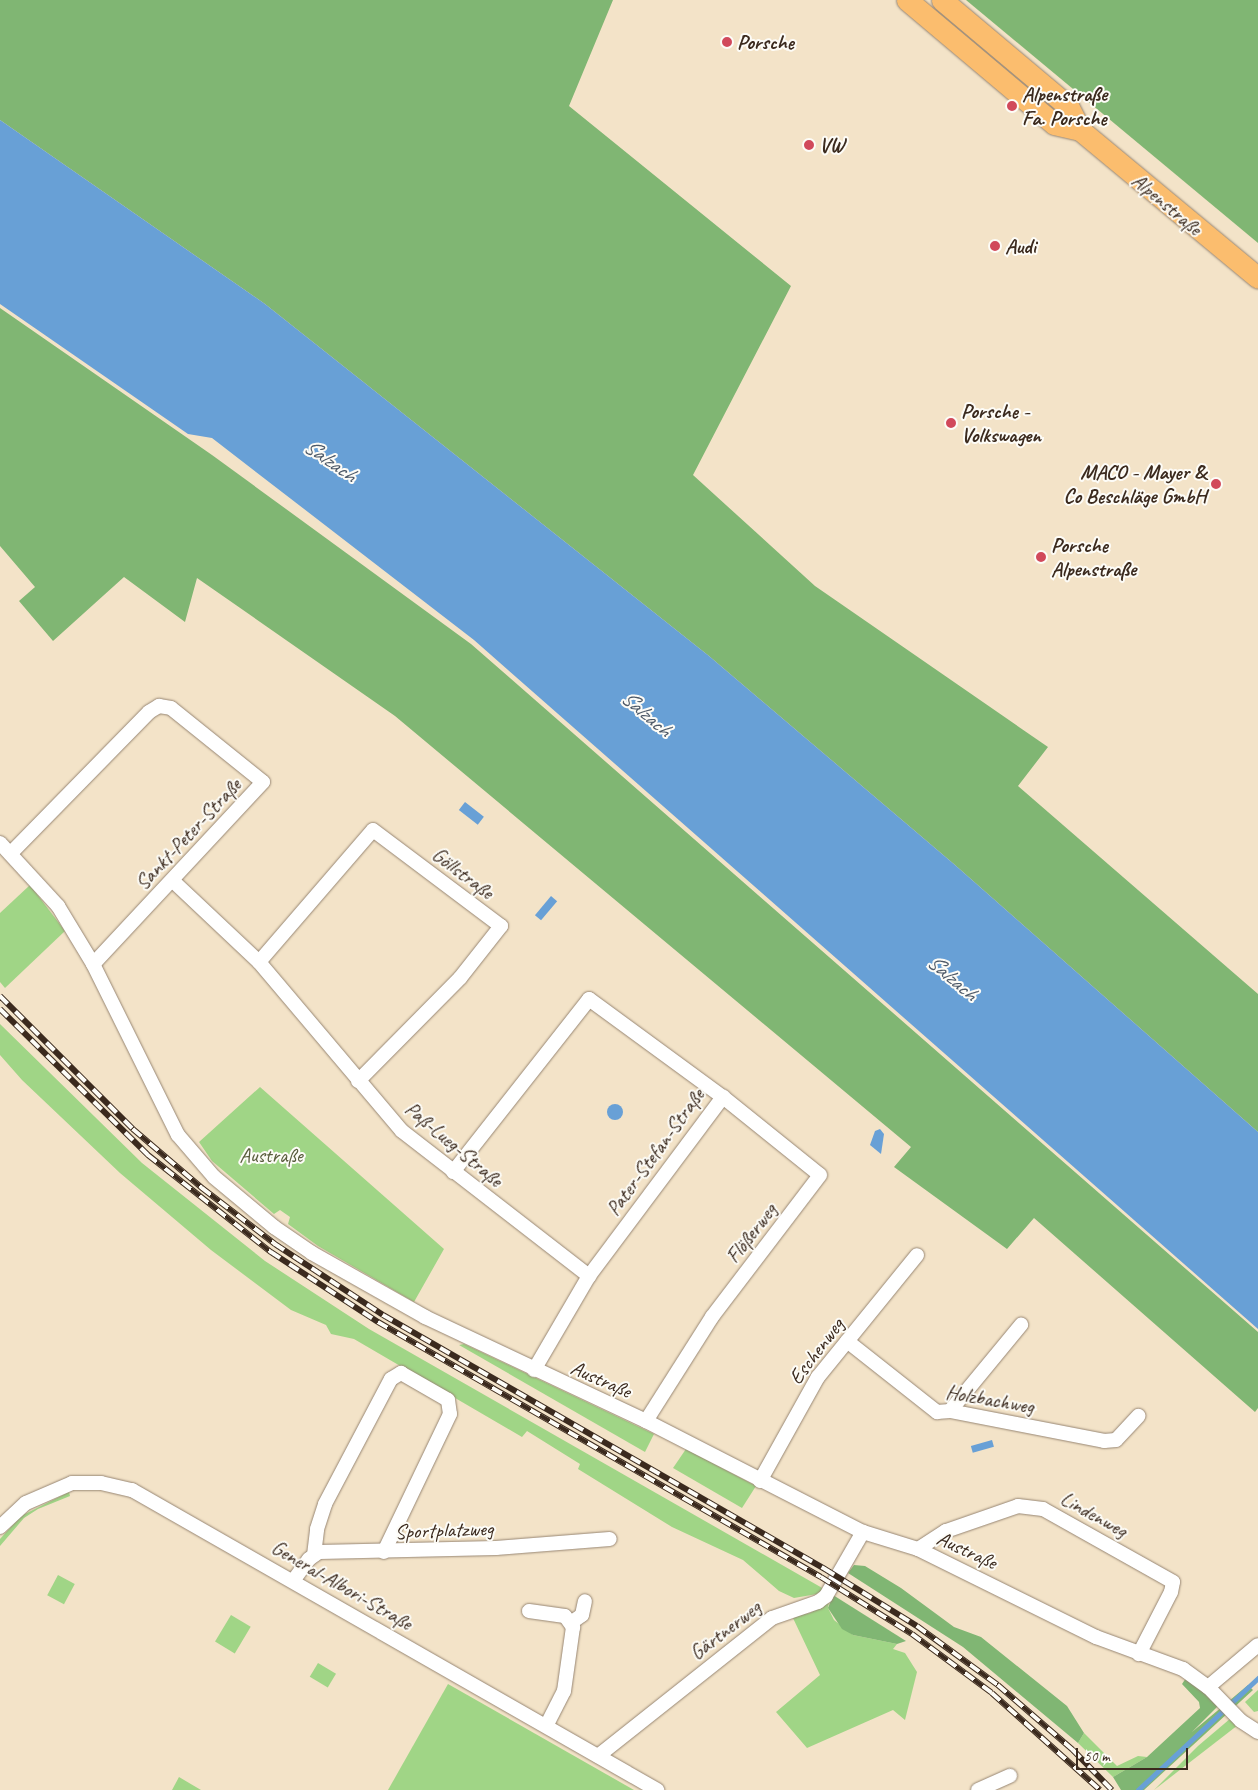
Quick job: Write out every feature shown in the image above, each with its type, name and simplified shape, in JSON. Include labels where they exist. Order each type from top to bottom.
[{"type":"main road","name":"Alpenstraße","points":[[907,0],[1054,124],[1080,130]]},
{"type":"main road","name":"Alpenstraße","points":[[942,0],[1068,106],[1080,130],[1257,280]]},
{"type":"street","name":"Sankt-Peter-Straße","points":[[11,853],[148,712],[159,706],[171,708],[264,782],[93,964]]},
{"type":"street","name":"Göllstraße","points":[[259,962],[372,830],[501,926],[460,978],[358,1081]]},
{"type":"street","name":"Austraße","points":[[0,843],[58,906],[93,964],[173,1126],[214,1177],[252,1211],[312,1253],[425,1317],[534,1370],[646,1421],[760,1481],[863,1532],[918,1548],[1096,1637],[1184,1669],[1252,1724]]},
{"type":"street","name":"Paß-Lueg-Straße","points":[[173,881],[259,962],[402,1131],[589,1276]]},
{"type":"street","name":"Pater-Stefan-Straße","points":[[453,1172],[589,998],[723,1097],[589,1276]]},
{"type":"street","name":"Flößerweg","points":[[646,1421],[712,1317],[820,1175],[723,1097]]},
{"type":"street","name":"Eschenweg","points":[[760,1481],[818,1377],[918,1254]]},
{"type":"street","points":[[534,1370],[589,1276]]},
{"type":"street","points":[[950,1411],[1022,1325]]},
{"type":"street","name":"Holzbachweg","points":[[847,1341],[937,1412],[950,1411],[1104,1441],[1116,1440],[1138,1416]]},
{"type":"street","points":[[293,1581],[314,1555],[317,1528],[325,1504],[391,1379],[401,1373],[448,1400],[450,1414],[384,1552]]},
{"type":"street","name":"General-Albori-Straße","points":[[0,1527],[17,1509],[51,1490],[72,1483],[101,1483],[132,1490],[658,1790]]},
{"type":"street","name":"Lindenweg","points":[[918,1548],[946,1531],[1018,1506],[1043,1509],[1173,1582],[1171,1592],[1139,1654]]},
{"type":"street","name":"Gärtnerweg","points":[[598,1756],[772,1618],[818,1602],[826,1596],[863,1532]]},
{"type":"street","name":"Sportplatzweg","points":[[314,1555],[319,1552],[384,1552],[610,1539]]},
{"type":"street","points":[[547,1725],[564,1691],[572,1622],[582,1615],[584,1601]]},
{"type":"street","points":[[530,1611],[561,1614],[572,1622]]},
{"type":"street","points":[[1211,1689],[1258,1645]]},
{"type":"street","points":[[978,1790],[1010,1776]]},
{"type":"green space","points":[[0,0],[613,0],[569,106],[791,286],[693,475],[815,586],[1048,747],[1018,786],[1258,994],[1258,1132],[955,865],[709,656],[265,304],[0,120]]},
{"type":"green space","points":[[966,0],[1258,0],[1258,243]]},
{"type":"green space","points":[[0,308],[212,455],[471,644],[1258,1332],[1258,1408],[1255,1412],[1034,1218],[1007,1249],[894,1167],[911,1147],[395,716],[197,578],[185,622],[124,577],[53,641],[19,601],[35,587],[0,546]]},
{"type":"green space","points":[[30,885],[65,931],[5,988],[0,982],[0,913]]},
{"type":"green space","points":[[0,1024],[142,1163],[265,1261],[369,1329],[824,1589],[817,1594],[794,1598],[779,1591],[743,1560],[672,1527],[578,1469],[580,1464],[527,1431],[522,1437],[354,1339],[331,1334],[326,1325],[291,1310],[211,1250],[120,1173],[22,1080],[0,1055]]},
{"type":"green space","name":"Austraße","points":[[260,1087],[444,1249],[414,1302],[318,1246],[288,1224],[290,1217],[280,1210],[274,1214],[212,1161],[199,1142]]},
{"type":"green space","points":[[464,1344],[654,1434],[645,1452],[459,1345]]},
{"type":"green space","points":[[686,1449],[756,1486],[742,1508],[673,1468]]},
{"type":"green space","points":[[69,1492],[70,1496],[38,1509],[24,1518],[0,1546],[0,1539],[21,1516]]},
{"type":"green space","points":[[854,1565],[865,1566],[901,1588],[954,1627],[981,1637],[1067,1706],[1084,1733],[1078,1743],[963,1647],[848,1573]]},
{"type":"green space","points":[[58,1575],[75,1584],[64,1604],[47,1595]]},
{"type":"green space","points":[[833,1595],[906,1641],[897,1644],[853,1635],[842,1629],[828,1608]]},
{"type":"green space","points":[[829,1601],[828,1608],[834,1620],[853,1635],[897,1644],[893,1649],[905,1653],[917,1672],[905,1720],[893,1710],[807,1748],[776,1712],[820,1675],[792,1616],[810,1613]]},
{"type":"green space","points":[[231,1615],[251,1627],[235,1653],[215,1642]]},
{"type":"green space","points":[[318,1663],[336,1674],[328,1688],[310,1677]]},
{"type":"green space","points":[[1188,1675],[1219,1705],[1192,1732],[1248,1685],[1253,1690],[1144,1790],[1121,1790],[1113,1777],[1147,1757],[1200,1708],[1199,1702],[1182,1684]]},
{"type":"green space","points":[[448,1684],[634,1790],[388,1790]]},
{"type":"green space","points":[[1258,1690],[1258,1711],[1254,1712],[1245,1702]]},
{"type":"green space","points":[[1231,1718],[1238,1725],[1154,1790],[1198,1746]]},
{"type":"green space","points":[[1084,1733],[1117,1766],[1138,1756],[1147,1757],[1113,1777],[1078,1743]]},
{"type":"green space","points":[[179,1777],[201,1790],[172,1790]]},
{"type":"water","name":"Salzach","points":[[0,120],[265,304],[709,656],[955,865],[1258,1132],[1258,1329],[474,640],[212,438],[188,434],[0,304]]},
{"type":"water","points":[[465,802],[484,817],[478,825],[459,810]]},
{"type":"water","points":[[551,896],[557,901],[541,920],[535,915]]},
{"type":"water","points":[[615,1104],[623,1112],[615,1120],[607,1112]]},
{"type":"water","points":[[880,1129],[884,1134],[881,1154],[870,1145],[875,1131]]},
{"type":"water","points":[[992,1440],[994,1447],[973,1453],[971,1446]]},
{"type":"waterway","points":[[1138,1790],[1258,1678]]},
{"type":"railway","points":[[0,996],[133,1129],[202,1188],[275,1244],[383,1315],[825,1569],[917,1626],[998,1685],[1073,1750],[1112,1790]]},
{"type":"railway","points":[[0,1009],[148,1155],[271,1252],[378,1322],[821,1577],[912,1634],[992,1693],[1100,1790]]},
{"type":"place","name":"Porsche","points":[[727,42]]},
{"type":"place","name":"Alpenstraße Fa. Porsche","points":[[1012,106]]},
{"type":"place","name":"VW","points":[[809,145]]},
{"type":"place","name":"Audi","points":[[995,246]]},
{"type":"place","name":"Porsche - Volkswagen","points":[[951,423]]},
{"type":"place","name":"MACO - Mayer & Co Beschläge GmbH","points":[[1216,484]]},
{"type":"place","name":"Porsche Alpenstraße","points":[[1041,557]]}]
